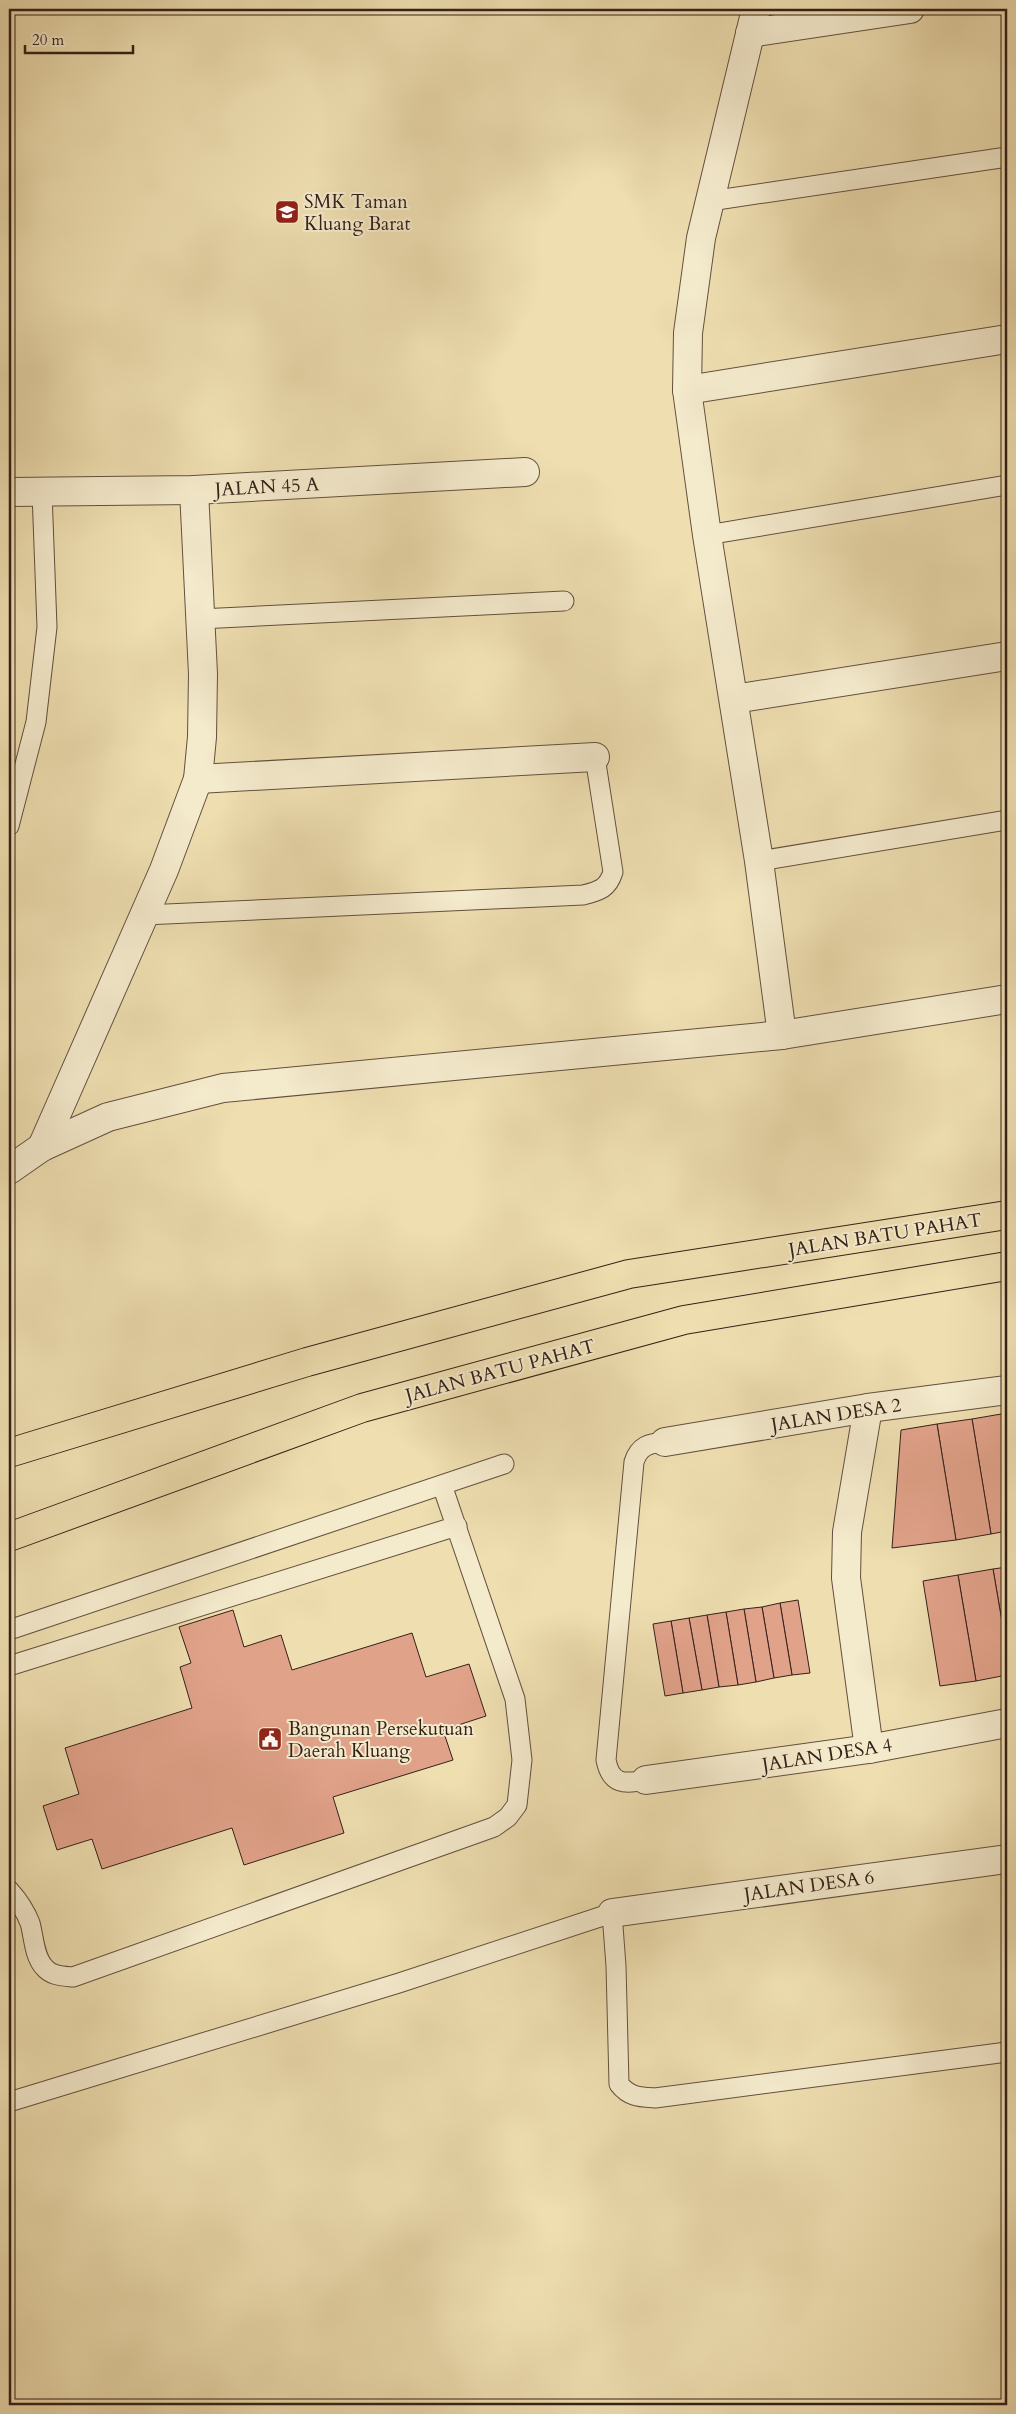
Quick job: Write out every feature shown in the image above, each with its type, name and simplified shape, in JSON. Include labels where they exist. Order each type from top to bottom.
[{"type":"highway","name":"JALAN BATU PAHAT","points":[[9,1453],[307,1362],[629,1274],[1007,1215]]},
{"type":"highway","name":"JALAN BATU PAHAT","points":[[9,1537],[362,1408],[684,1320],[1007,1266]]},
{"type":"street","points":[[782,1034],[759,860],[707,535],[686,390],[688,333],[701,238],[753,21],[910,9]]},
{"type":"street","points":[[686,390],[1007,340]]},
{"type":"street","name":"JALAN 45 A","points":[[9,492],[194,490],[525,472]]},
{"type":"street","points":[[42,1146],[144,915],[198,779],[202,737],[200,619],[194,490]]},
{"type":"street","points":[[734,699],[1007,656]]},
{"type":"street","points":[[198,779],[595,757]]},
{"type":"street","points":[[9,1170],[42,1146],[108,1117],[223,1088],[782,1034],[1007,999]]},
{"type":"street","name":"JALAN DESA 2","points":[[665,1442],[868,1408],[1007,1390]]},
{"type":"street","points":[[868,1408],[847,1532],[846,1578],[869,1749]]},
{"type":"street","name":"JALAN DESA 4","points":[[646,1780],[869,1749],[1007,1723]]},
{"type":"street","name":"JALAN DESA 6","points":[[612,1913],[1007,1859]]},
{"type":"lane","points":[[710,201],[1007,157]]},
{"type":"lane","points":[[707,535],[1007,485]]},
{"type":"lane","points":[[9,826],[36,722],[47,627],[42,492]]},
{"type":"lane","points":[[200,619],[564,601]]},
{"type":"lane","points":[[144,915],[584,895],[602,890],[610,882],[613,872],[595,757]]},
{"type":"lane","points":[[759,860],[1007,820]]},
{"type":"lane","points":[[646,1780],[631,1783],[618,1781],[609,1772],[606,1760],[634,1462],[637,1453],[643,1446],[651,1443],[665,1442]]},
{"type":"lane","points":[[9,1630],[504,1464]]},
{"type":"lane","points":[[9,1890],[20,1902],[29,1922],[38,1959],[45,1969],[56,1975],[73,1977],[494,1826],[508,1817],[517,1805],[522,1760],[516,1699],[442,1485]]},
{"type":"lane","points":[[9,1666],[457,1526]]},
{"type":"lane","points":[[9,2102],[399,1983],[612,1913],[616,1966],[619,2084],[626,2093],[640,2097],[655,2098],[1007,2052]]},
{"type":"building","points":[[1007,1413],[1007,1531],[991,1534],[972,1419]]},
{"type":"building","points":[[972,1419],[991,1534],[956,1540],[937,1424]]},
{"type":"building","points":[[937,1424],[956,1540],[892,1548],[901,1430]]},
{"type":"building","points":[[1007,1567],[1007,1651],[993,1569]]},
{"type":"building","points":[[993,1569],[1007,1651],[1007,1675],[976,1681],[958,1575]]},
{"type":"building","points":[[958,1575],[976,1681],[940,1686],[923,1581]]},
{"type":"building","points":[[798,1600],[810,1673],[792,1675],[780,1603]]},
{"type":"building","points":[[780,1603],[792,1675],[774,1678],[762,1607]]},
{"type":"building","points":[[762,1607],[774,1678],[756,1682],[744,1609]]},
{"type":"building","points":[[744,1609],[756,1682],[738,1685],[726,1612]]},
{"type":"building","name":"Bangunan Persekutuan Daerah Kluang","points":[[233,1610],[244,1647],[281,1635],[292,1670],[412,1633],[426,1677],[469,1664],[486,1716],[443,1730],[453,1760],[333,1797],[344,1833],[244,1865],[232,1828],[102,1869],[92,1839],[57,1850],[43,1806],[79,1794],[65,1748],[192,1708],[180,1667],[191,1663],[179,1627]]},
{"type":"building","points":[[726,1612],[738,1685],[719,1687],[707,1615]]},
{"type":"building","points":[[707,1615],[719,1687],[702,1690],[689,1618]]},
{"type":"building","points":[[689,1618],[702,1690],[683,1693],[671,1621]]},
{"type":"building","points":[[671,1621],[683,1693],[665,1696],[653,1624]]},
{"type":"place","name":"SMK Taman Kluang Barat","points":[[287,212]]},
{"type":"place","name":"Bangunan Persekutuan Daerah Kluang","points":[[270,1739]]}]
